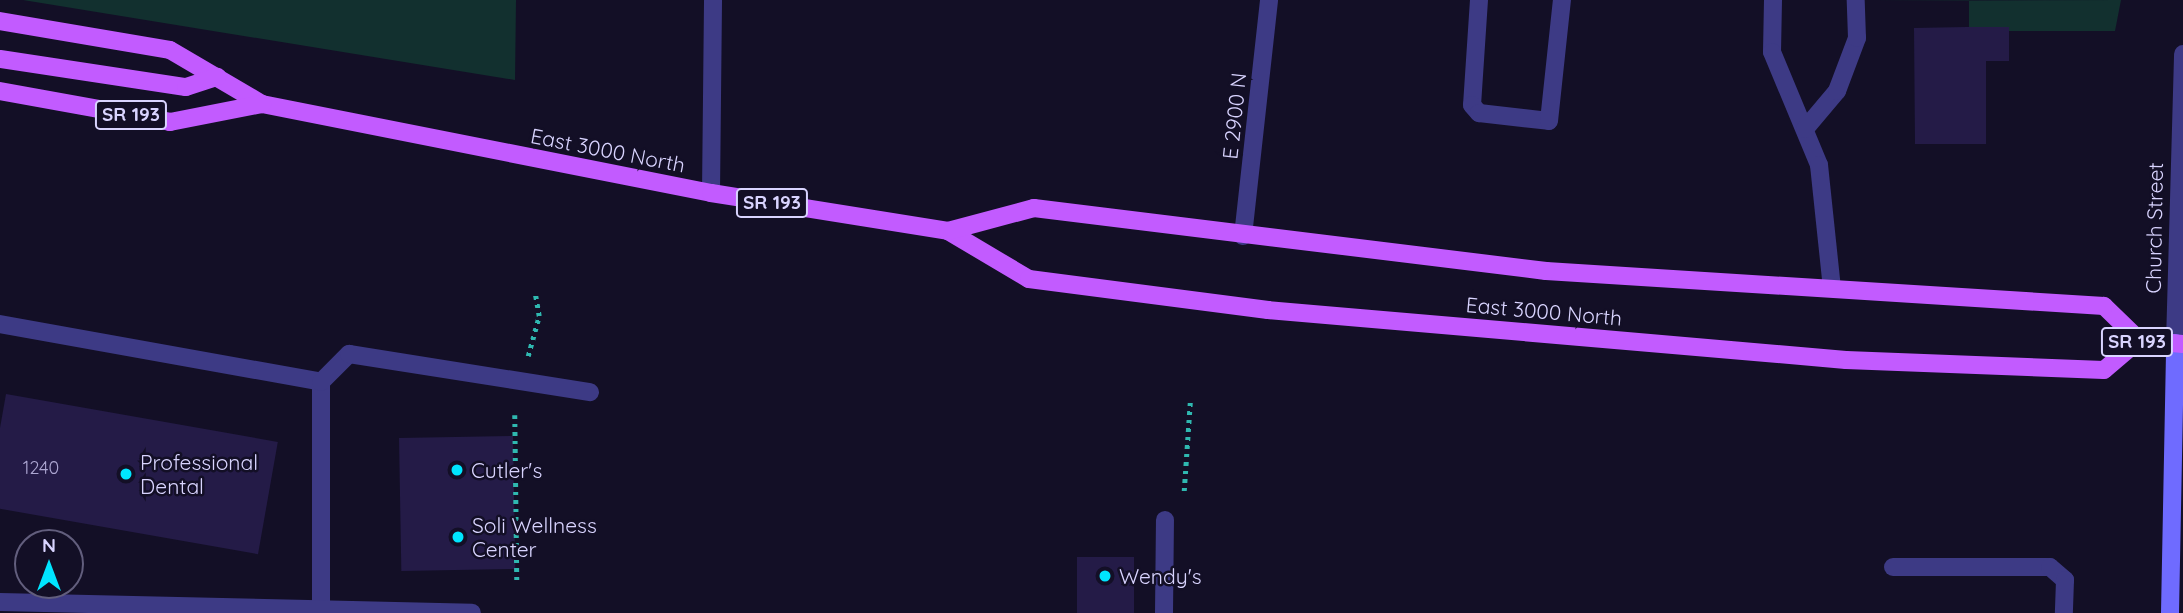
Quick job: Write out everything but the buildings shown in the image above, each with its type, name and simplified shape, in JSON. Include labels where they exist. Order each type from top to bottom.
[{"type":"main road","name":"East 3000 North","points":[[0,20],[170,50],[262,104],[711,193],[948,231],[1029,279],[1268,310],[1846,360],[2104,370],[2139,340],[2105,306],[1546,271],[1243,236],[1034,208],[948,231]]},
{"type":"main road","points":[[0,59],[186,87],[217,77]]},
{"type":"main road","name":"East 3000 North","points":[[0,91],[170,122],[262,104]]},
{"type":"main road","name":"SR 193","points":[[2139,340],[2179,344]]},
{"type":"street","points":[[711,193],[713,0]]},
{"type":"street","name":"E 2900 N","points":[[1243,236],[1269,0]]},
{"type":"street","points":[[1479,0],[1472,105],[1479,113],[1549,121],[1562,0]]},
{"type":"street","points":[[1773,0],[1772,52],[1819,165],[1832,288]]},
{"type":"street","points":[[1805,129],[1837,91],[1857,38],[1856,0]]},
{"type":"street","name":"Church Street","points":[[2170,613],[2179,344],[2180,91],[2183,54]]},
{"type":"street","points":[[0,324],[321,382]]},
{"type":"street","points":[[321,609],[321,382],[349,354],[590,392]]},
{"type":"street","points":[[1164,613],[1166,520]]},
{"type":"street","points":[[1893,567],[2050,567],[2065,580],[2064,613]]},
{"type":"street","points":[[0,602],[472,613]]},
{"type":"path","points":[[527,361],[539,316],[535,293]]},
{"type":"path","points":[[1184,491],[1190,402]]},
{"type":"path","points":[[515,415],[517,584]]},
{"type":"green space","points":[[23,0],[516,0],[515,80]]},
{"type":"green space","points":[[2121,0],[2115,31],[1969,31],[1969,1],[1874,1]]},
{"type":"place","name":"Cutler's","points":[[457,470]]},
{"type":"place","name":"Professional Dental","points":[[126,474]]},
{"type":"place","name":"Soli Wellness Center","points":[[458,537]]},
{"type":"place","name":"Wendy's","points":[[1105,576]]}]
